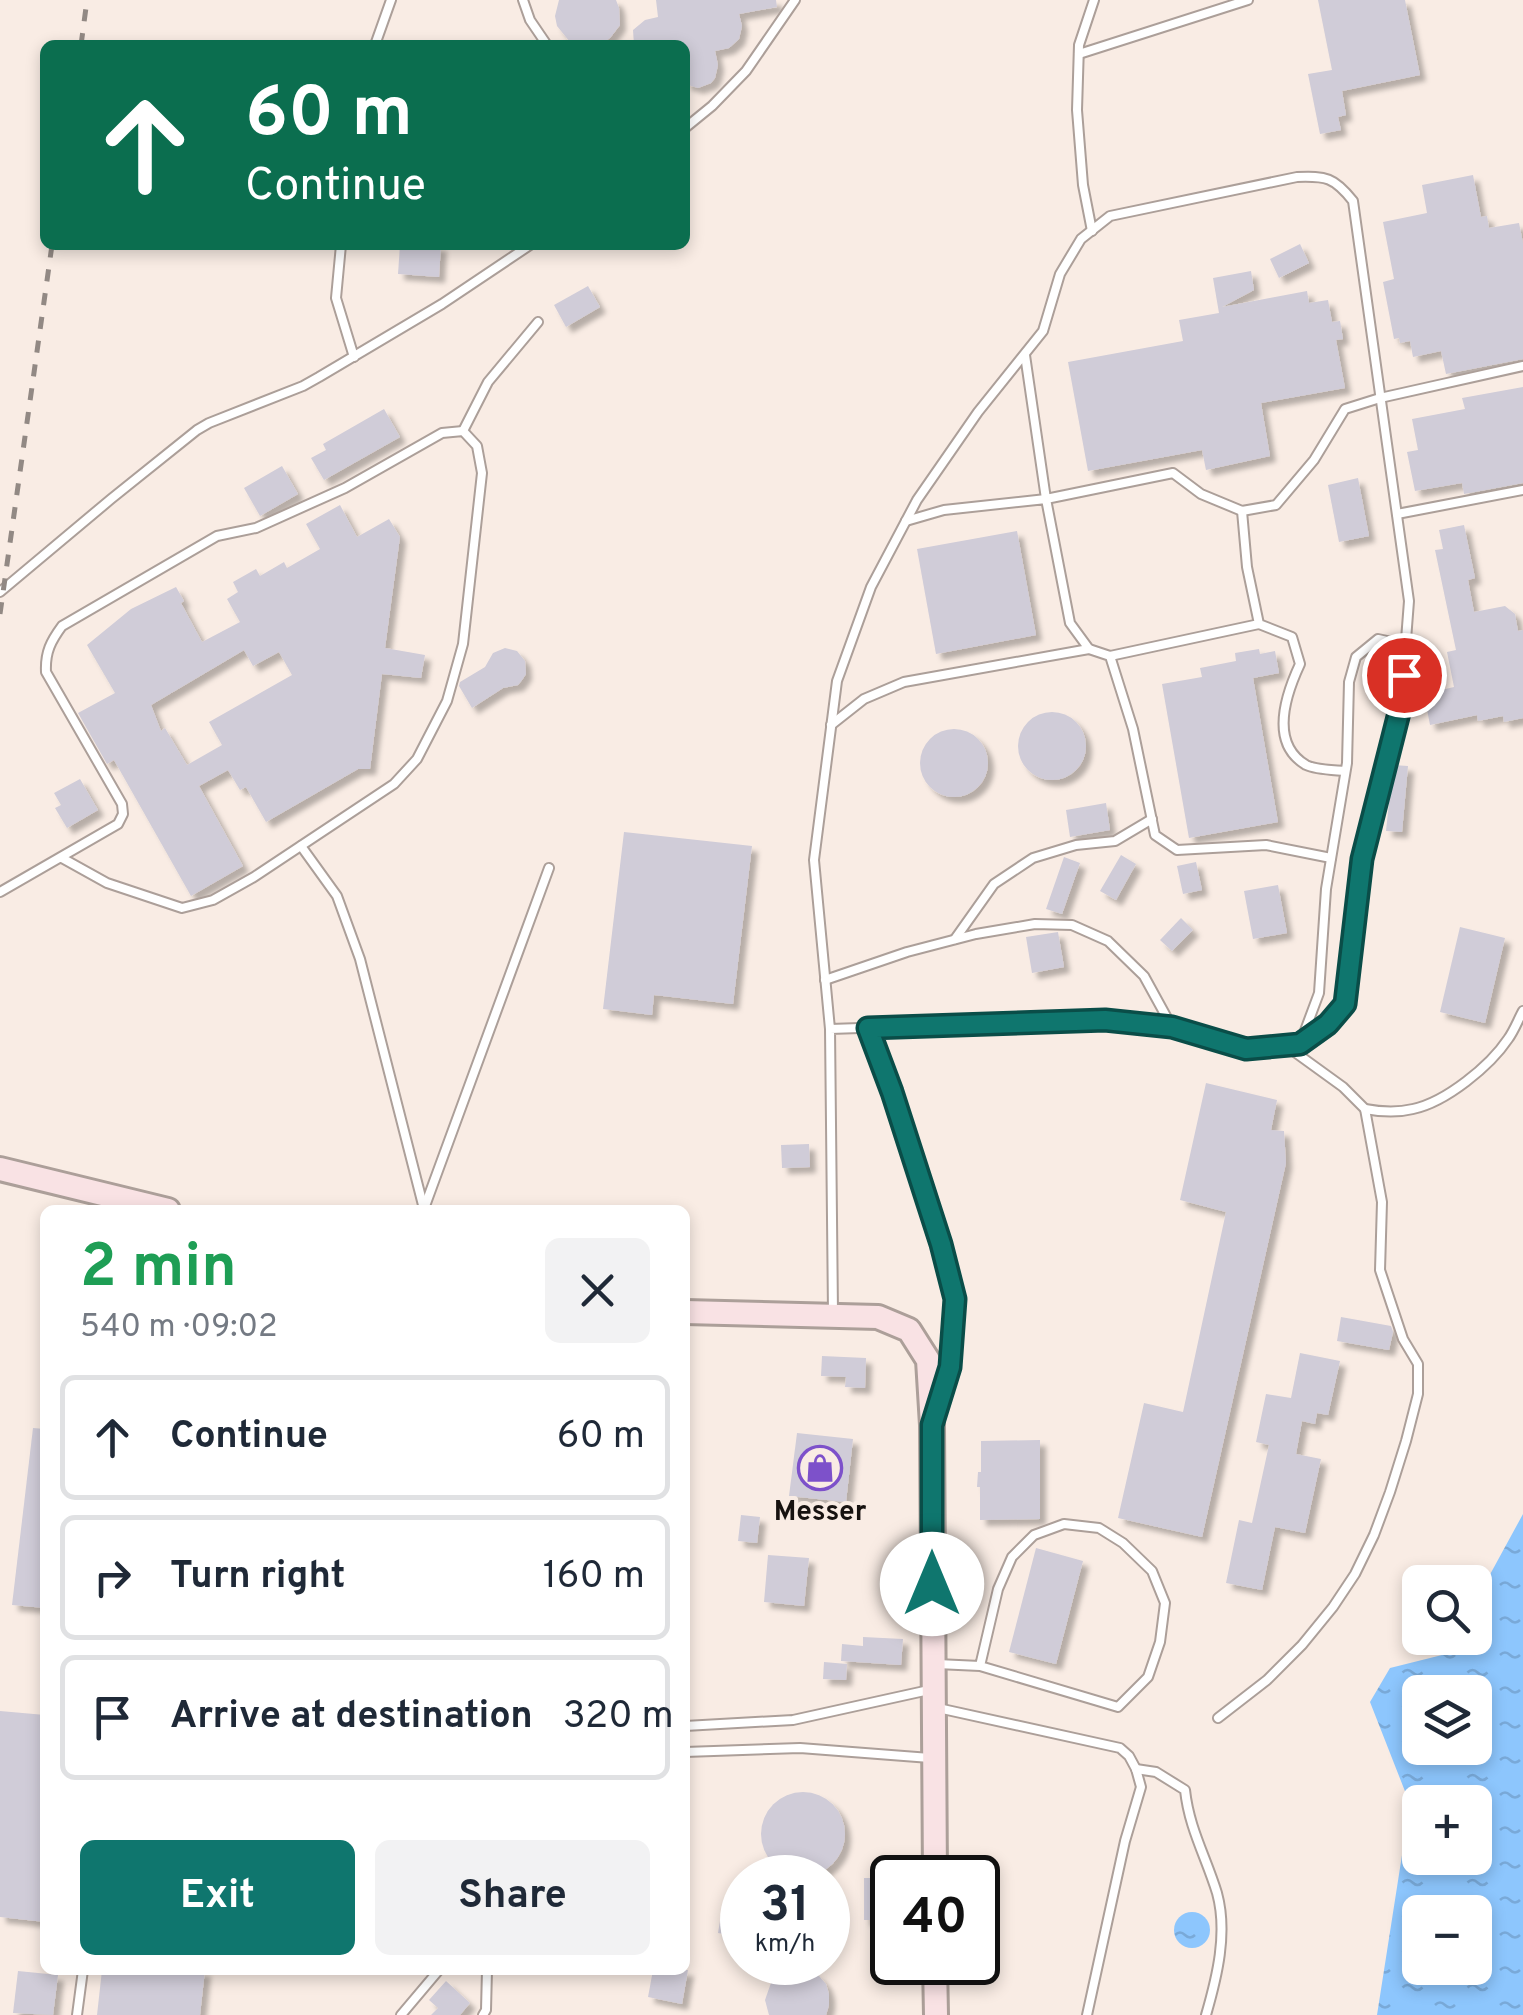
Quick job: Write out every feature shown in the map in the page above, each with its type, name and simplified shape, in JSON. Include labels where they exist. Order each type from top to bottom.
[{"type":"street","points":[[0,1168],[148,1205]]},
{"type":"street","points":[[690,1312],[878,1317],[909,1330],[928,1360],[932,1425],[935,1855]]},
{"type":"street","points":[[935,1985],[936,2015]]},
{"type":"lane","points":[[377,40],[391,0]]},
{"type":"lane","points":[[524,0],[530,20],[544,40]]},
{"type":"lane","points":[[690,124],[746,71],[795,0]]},
{"type":"lane","points":[[1092,231],[1083,184],[1077,110],[1079,45],[1094,0]]},
{"type":"lane","points":[[1078,54],[1248,0]]},
{"type":"lane","points":[[830,1029],[1105,1020],[1172,1027],[1246,1049],[1300,1044],[1328,1024],[1345,1004],[1362,859],[1401,705],[1409,601],[1353,200],[1337,181],[1317,176],[1296,178],[1110,216],[1081,239],[1060,274],[1043,331],[978,412],[917,500],[871,587],[837,681],[814,860],[830,1029],[833,1317]]},
{"type":"lane","points":[[340,250],[336,298],[354,356]]},
{"type":"lane","points":[[0,592],[198,430],[303,386],[470,287],[523,250]]},
{"type":"lane","points":[[463,431],[488,382],[538,322]]},
{"type":"lane","points":[[1024,354],[1070,623],[1089,649]]},
{"type":"lane","points":[[906,520],[944,510],[1046,499],[1173,473],[1200,494],[1242,511],[1276,505],[1314,460],[1345,408],[1523,366]]},
{"type":"lane","points":[[62,858],[107,883],[182,908],[213,900],[254,877],[394,784],[416,759],[447,701],[463,644],[482,473],[477,446],[463,431]]},
{"type":"lane","points":[[0,892],[118,824],[123,814],[122,804],[46,672],[49,644],[62,626],[217,536],[256,528],[345,488],[442,433],[463,431]]},
{"type":"lane","points":[[1396,514],[1523,490]]},
{"type":"lane","points":[[1242,511],[1260,624]]},
{"type":"lane","points":[[831,725],[864,698],[904,682],[1089,649],[1110,656],[1260,624],[1292,638],[1300,664],[1288,689],[1283,720],[1288,746],[1308,766],[1345,771]]},
{"type":"lane","points":[[1300,1044],[1319,993],[1326,890],[1345,771],[1349,682],[1356,657],[1378,640],[1406,645]]},
{"type":"lane","points":[[1110,656],[1133,729],[1155,834],[1177,850],[1266,845],[1331,858]]},
{"type":"lane","points":[[954,940],[994,884],[1033,858],[1076,845],[1115,841],[1152,820]]},
{"type":"lane","points":[[301,846],[337,896],[360,960],[423,1205]]},
{"type":"lane","points":[[426,1205],[549,868]]},
{"type":"lane","points":[[826,980],[954,940],[1035,924],[1072,925],[1108,941],[1144,976],[1172,1027]]},
{"type":"lane","points":[[1365,1109],[1415,1109],[1441,1098],[1478,1072],[1508,1039],[1523,1011]]},
{"type":"lane","points":[[868,1028],[935,1225],[955,1299],[950,1367],[932,1425]]},
{"type":"lane","points":[[1218,1718],[1268,1680],[1302,1646],[1348,1585],[1374,1535],[1418,1394],[1418,1364],[1403,1338],[1380,1270],[1382,1202],[1365,1109],[1343,1087],[1285,1046]]},
{"type":"lane","points":[[933,1664],[980,1666],[1118,1707],[1148,1677],[1160,1642],[1165,1603],[1152,1571],[1123,1542],[1099,1528],[1064,1524],[1034,1535],[1012,1557],[998,1589],[980,1666]]},
{"type":"lane","points":[[690,1726],[793,1720],[933,1698],[1120,1748],[1136,1769],[1141,1786],[1125,1841],[1088,2015]]},
{"type":"lane","points":[[690,1752],[800,1748],[934,1758]]},
{"type":"lane","points":[[1136,1769],[1156,1772],[1184,1790],[1187,1815],[1218,1897],[1222,1948],[1206,2015]]},
{"type":"lane","points":[[78,2015],[82,1975]]},
{"type":"lane","points":[[402,2015],[434,1975]]},
{"type":"lane","points":[[483,2015],[487,1975]]},
{"type":"water","points":[[1523,1514],[1523,2015],[1377,2015],[1402,1855],[1402,1875],[1492,1875],[1492,1785],[1403,1785],[1370,1702],[1390,1668],[1442,1655],[1492,1655],[1492,1571]]},
{"type":"water","points":[[1192,1912],[1205,1917],[1210,1930],[1205,1943],[1192,1948],[1179,1943],[1174,1930],[1179,1917]]},
{"type":"building","points":[[559,0],[616,0],[620,25],[607,40],[568,40],[557,26]]},
{"type":"building","points":[[656,0],[776,0],[777,7],[739,14],[739,39],[729,48],[715,51],[715,78],[698,88],[690,86],[690,40],[634,40],[633,30],[645,20],[658,17]]},
{"type":"building","points":[[1318,0],[1405,0],[1420,75],[1342,91],[1346,115],[1338,117],[1341,130],[1320,134],[1308,74],[1332,70]]},
{"type":"building","points":[[1473,175],[1481,217],[1487,216],[1489,228],[1519,223],[1523,243],[1523,359],[1446,374],[1441,351],[1413,357],[1410,341],[1400,343],[1399,338],[1394,339],[1383,282],[1394,279],[1383,222],[1427,213],[1422,185]]},
{"type":"building","points":[[1300,244],[1309,263],[1279,278],[1270,259]]},
{"type":"building","points":[[400,250],[441,250],[439,277],[398,274]]},
{"type":"building","points":[[1251,271],[1254,290],[1222,307],[1307,291],[1309,303],[1328,300],[1332,322],[1340,321],[1343,339],[1336,340],[1345,388],[1261,403],[1270,456],[1206,470],[1202,450],[1088,471],[1068,362],[1183,341],[1179,320],[1219,313],[1213,278]]},
{"type":"building","points":[[588,286],[600,307],[566,327],[554,305]]},
{"type":"building","points":[[1523,387],[1523,483],[1464,494],[1462,483],[1415,491],[1407,452],[1418,450],[1412,419],[1465,409],[1462,398]]},
{"type":"building","points":[[384,409],[400,437],[324,480],[311,458],[326,450],[323,444]]},
{"type":"building","points":[[282,466],[298,494],[260,516],[244,488]]},
{"type":"building","points":[[1358,478],[1369,536],[1339,542],[1328,485]]},
{"type":"building","points":[[340,505],[357,537],[389,519],[400,537],[385,648],[425,655],[421,678],[382,674],[370,769],[358,769],[266,822],[246,787],[240,790],[228,770],[199,786],[243,866],[191,896],[114,760],[107,764],[78,713],[115,693],[87,645],[131,609],[176,587],[202,642],[240,622],[227,599],[238,592],[233,582],[256,569],[260,576],[284,562],[287,568],[320,549],[306,524]],"holes":[[[244,650],[253,666],[279,652],[292,675],[209,722],[222,745],[187,765],[165,728],[161,731],[151,705]]]},
{"type":"building","points":[[1464,525],[1475,578],[1468,580],[1474,612],[1505,606],[1515,614],[1518,631],[1523,630],[1523,718],[1504,722],[1503,716],[1478,721],[1477,715],[1430,725],[1424,694],[1454,687],[1447,652],[1456,650],[1435,550],[1443,549],[1439,530]]},
{"type":"building","points":[[1017,531],[1036,635],[936,654],[917,549]]},
{"type":"building","points":[[505,648],[517,651],[525,661],[526,674],[518,685],[503,688],[472,708],[460,682],[485,667],[493,653]]},
{"type":"building","points":[[1259,649],[1260,654],[1275,651],[1279,673],[1253,678],[1278,822],[1189,838],[1162,684],[1202,677],[1200,668],[1236,661],[1235,653]]},
{"type":"building","points":[[1052,712],[1076,722],[1086,746],[1076,770],[1052,780],[1028,770],[1018,746],[1028,722]]},
{"type":"building","points":[[954,729],[978,739],[988,763],[978,787],[954,797],[930,787],[920,763],[930,739]]},
{"type":"building","points":[[1393,765],[1408,766],[1402,832],[1386,831]]},
{"type":"building","points":[[80,779],[98,810],[67,828],[55,808],[61,805],[54,793]]},
{"type":"building","points":[[1106,803],[1110,830],[1070,837],[1066,810]]},
{"type":"building","points":[[624,832],[752,846],[733,1004],[654,995],[652,1015],[603,1009]]},
{"type":"building","points":[[1121,855],[1136,864],[1116,900],[1100,891]]},
{"type":"building","points":[[1064,857],[1080,863],[1062,914],[1046,909]]},
{"type":"building","points":[[1196,862],[1202,890],[1183,894],[1177,866]]},
{"type":"building","points":[[1278,885],[1287,933],[1253,939],[1244,891]]},
{"type":"building","points":[[1181,918],[1193,930],[1172,951],[1160,940]]},
{"type":"building","points":[[1460,927],[1505,938],[1485,1023],[1440,1012]]},
{"type":"building","points":[[1058,932],[1064,967],[1032,973],[1026,937]]},
{"type":"building","points":[[1206,1083],[1277,1100],[1271,1130],[1284,1131],[1286,1163],[1202,1537],[1118,1518],[1144,1403],[1183,1412],[1226,1212],[1180,1200]]},
{"type":"building","points":[[809,1144],[810,1167],[782,1168],[781,1145]]},
{"type":"building","points":[[1341,1317],[1391,1326],[1389,1350],[1337,1341]]},
{"type":"building","points":[[1300,1353],[1340,1361],[1328,1415],[1317,1413],[1315,1424],[1302,1421],[1296,1454],[1321,1459],[1305,1533],[1275,1527],[1262,1590],[1226,1583],[1239,1520],[1252,1523],[1269,1445],[1256,1442],[1266,1394],[1291,1398]]},
{"type":"building","points":[[822,1356],[866,1358],[865,1388],[845,1387],[846,1377],[821,1376]]},
{"type":"building","points":[[33,1428],[40,1429],[40,1608],[12,1605]]},
{"type":"building","points":[[797,1433],[853,1439],[846,1502],[789,1496]]},
{"type":"building","points":[[1040,1440],[1040,1519],[980,1520],[977,1487],[981,1441]]},
{"type":"building","points":[[741,1515],[760,1517],[757,1543],[738,1541]]},
{"type":"building","points":[[1036,1548],[1083,1561],[1056,1664],[1009,1652]]},
{"type":"building","points":[[768,1555],[809,1558],[804,1606],[764,1602]]},
{"type":"building","points":[[863,1637],[903,1639],[901,1665],[841,1661],[842,1644],[863,1646]]},
{"type":"building","points":[[824,1662],[847,1664],[846,1680],[823,1679]]},
{"type":"building","points":[[0,1711],[40,1715],[40,1921],[0,1917]]},
{"type":"building","points":[[795,1793],[811,1793],[826,1799],[838,1811],[844,1826],[839,1855],[767,1855],[762,1842],[762,1826],[768,1811],[780,1799]]},
{"type":"building","points":[[864,1878],[870,1878],[870,1920],[864,1920]]},
{"type":"building","points":[[18,1971],[58,1975],[53,2015],[13,2013]]},
{"type":"building","points":[[101,1975],[204,1975],[200,2015],[97,2015]]},
{"type":"building","points":[[652,1975],[687,1975],[682,2004],[648,1997]]},
{"type":"building","points":[[446,1981],[470,2003],[460,2015],[431,2015],[438,2008],[429,2000]]},
{"type":"building","points":[[770,1985],[826,1985],[829,1994],[826,2015],[769,2015],[765,2000]]},
{"type":"railway","points":[[82,40],[87,0]]},
{"type":"railway","points":[[0,614],[51,250]]},
{"type":"place","name":"Messer","points":[[820,1468]]},
{"type":"route","points":[[932,1584],[932,1425],[950,1367],[955,1299],[941,1244],[868,1028],[1105,1020],[1172,1027],[1246,1049],[1300,1044],[1328,1024],[1345,1004],[1362,859],[1401,705],[1404,675]]}]
